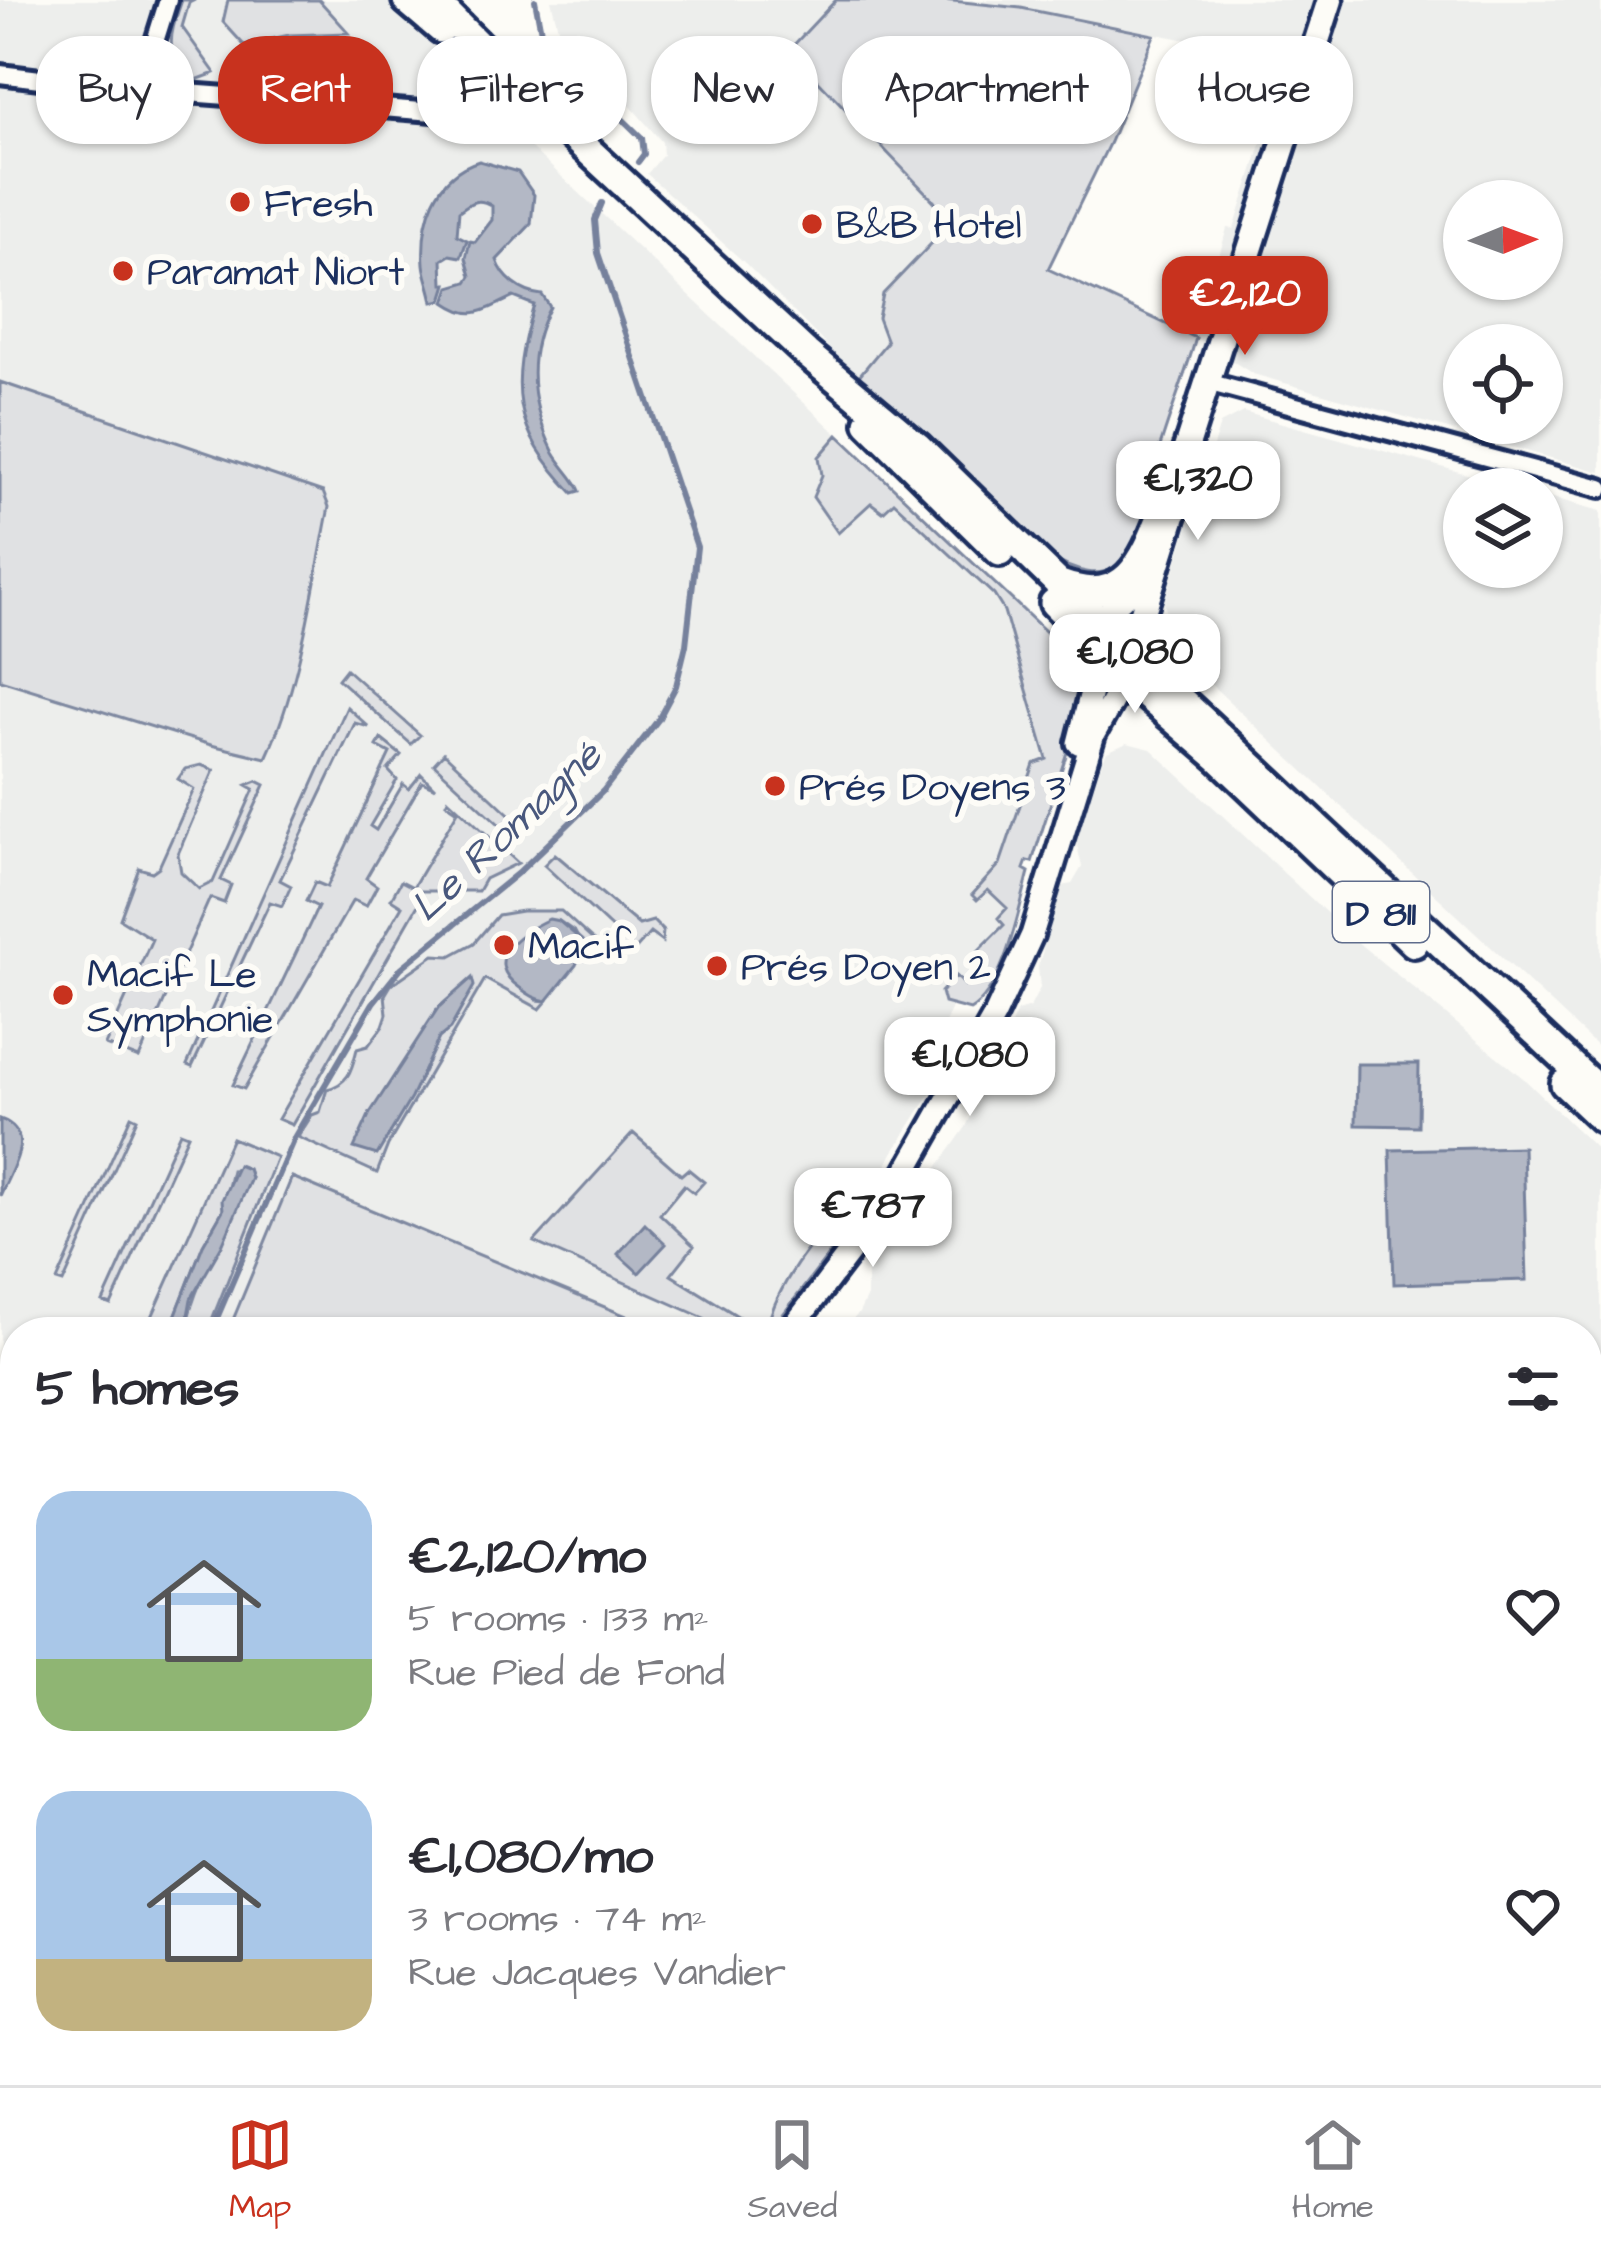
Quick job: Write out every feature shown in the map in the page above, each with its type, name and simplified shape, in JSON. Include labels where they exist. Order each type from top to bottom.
[{"type":"main road","name":"D 811","points":[[407,0],[448,36]]},
{"type":"main road","name":"D 811","points":[[434,0],[470,36]]},
{"type":"main road","points":[[1104,637],[1115,604],[1150,567],[1330,0]]},
{"type":"main road","name":"D 811","points":[[581,144],[806,353],[917,446],[1059,584],[1104,637]]},
{"type":"main road","name":"D 811","points":[[806,353],[902,459],[1104,637],[1601,1118]]},
{"type":"main road","points":[[1131,664],[1180,493],[1194,422]]},
{"type":"main road","points":[[1059,584],[1076,590],[1105,590],[1130,577],[1171,491]]},
{"type":"main road","name":"D 811","points":[[1131,664],[1167,687],[1601,1093]]},
{"type":"street","points":[[157,36],[168,0]]},
{"type":"street","points":[[0,74],[36,78]]},
{"type":"street","points":[[194,94],[417,111]]},
{"type":"street","points":[[1207,382],[1601,488]]},
{"type":"street","points":[[1010,986],[1023,921],[1104,637]]},
{"type":"street","points":[[800,1317],[905,1175],[1010,986],[1032,935],[1094,734],[1131,664]]},
{"type":"shaded area","name":"Macif","points":[[0,0],[429,0],[467,36],[417,36],[417,144],[527,144],[1082,666],[1083,702],[1032,862],[1027,861],[1024,869],[1029,872],[1014,927],[987,994],[970,1010],[952,1007],[936,1044],[949,1064],[863,1210],[781,1317],[628,1317],[292,1177],[234,1317],[0,1317],[0,680],[211,745],[266,757],[299,659],[329,507],[323,492],[0,382]]},
{"type":"shaded area","points":[[182,0],[195,0],[189,3],[182,27],[188,36],[172,36]]},
{"type":"shaded area","points":[[228,0],[319,0],[349,33],[236,36],[223,22]]},
{"type":"shaded area","points":[[551,0],[836,0],[802,36],[651,36],[651,129],[627,102],[627,36],[583,36],[577,29],[559,32]]},
{"type":"shaded area","points":[[836,0],[943,0],[1021,8],[1154,35],[1131,91],[1131,36],[842,36],[842,105],[818,80],[818,36],[802,36]]},
{"type":"shaded area","points":[[943,0],[1601,0],[1601,472],[1502,444],[1563,444],[1563,324],[1443,324],[1443,428],[1253,374],[1196,338],[1227,228],[1234,229],[1261,144],[1353,144],[1353,36],[1167,36],[1021,8]]},
{"type":"shaded area","points":[[194,44],[215,73],[194,78]]},
{"type":"shaded area","points":[[818,80],[842,105],[842,144],[880,144],[954,221],[883,294],[878,318],[887,342],[858,377],[746,264],[647,174],[663,155],[662,144],[818,144]]},
{"type":"shaded area","points":[[879,144],[1109,144],[1048,269],[1196,338],[1158,454],[1137,540],[1126,559],[1108,571],[1088,572],[1050,556],[858,377],[887,342],[878,318],[883,294],[953,221]]},
{"type":"shaded area","points":[[479,161],[518,172],[534,195],[531,224],[497,260],[514,284],[542,295],[550,307],[536,344],[535,399],[554,453],[580,491],[573,493],[553,470],[527,427],[521,406],[521,360],[534,305],[514,297],[472,313],[445,302],[450,287],[471,276],[466,258],[470,241],[475,242],[492,220],[492,206],[475,202],[459,211],[457,235],[467,240],[461,257],[450,255],[442,260],[443,284],[447,284],[442,300],[433,302],[424,264],[428,216],[451,177]]},
{"type":"shaded area","points":[[0,382],[323,492],[329,507],[305,634],[289,698],[266,758],[0,680]]},
{"type":"shaded area","points":[[1243,412],[1445,468],[1443,588],[1563,588],[1563,501],[1601,511],[1601,1050],[1185,660],[1175,644],[1164,603],[1220,424]]},
{"type":"shaded area","points":[[838,435],[1082,666],[1083,702],[1032,862],[1027,861],[1024,869],[1029,872],[1008,947],[992,985],[970,1010],[944,1003],[941,992],[956,976],[965,985],[989,960],[979,950],[1004,925],[998,918],[1007,908],[988,890],[977,900],[972,895],[1000,864],[1034,764],[1047,759],[1004,611],[994,595],[894,502],[883,512],[871,503],[838,533],[813,497],[822,475],[819,457]]},
{"type":"shaded area","points":[[346,669],[420,735],[411,744],[338,679]]},
{"type":"shaded area","points":[[347,707],[369,727],[355,723],[280,880],[291,886],[282,906],[270,902],[192,1067],[187,1065]]},
{"type":"shaded area","points":[[381,739],[401,755],[388,770],[397,780],[370,826],[376,830],[403,784],[409,789],[421,774],[435,788],[422,782],[366,878],[377,886],[366,906],[353,900],[244,1089],[233,1085],[318,907],[306,901],[315,882],[327,887],[390,753],[377,746]]},
{"type":"shaded area","points":[[1127,743],[1151,749],[1362,946],[1523,1078],[1601,1153],[1601,1317],[855,1317],[867,1296],[867,1266],[966,1127],[1017,1011],[1030,1007],[1040,988],[1038,967],[1062,886],[1072,884],[1082,867],[1076,841],[1107,752]]},
{"type":"shaded area","points":[[444,753],[523,827],[513,837],[434,764]]},
{"type":"shaded area","points":[[201,765],[214,770],[178,854],[181,872],[199,889],[213,882],[254,789],[247,785],[257,781],[265,785],[221,880],[231,885],[224,903],[210,898],[139,1058],[105,1045],[152,939],[120,919],[139,868],[152,872],[159,867],[194,789],[178,779],[185,769]]},
{"type":"shaded area","points":[[448,799],[518,863],[485,879],[478,891],[417,891],[422,898],[292,1125],[278,1119],[402,906],[391,899],[401,881],[413,887],[458,811],[446,803]]},
{"type":"shaded area","points":[[555,854],[639,925],[653,921],[663,931],[662,942],[650,933],[635,950],[544,865]]},
{"type":"shaded area","points":[[561,911],[597,944],[585,960],[575,932],[559,921],[505,951],[537,1000],[547,1001],[540,1009],[485,979],[388,1145],[377,1173],[298,1137],[312,1115],[320,1112],[327,1089],[349,1074],[357,1049],[368,1046],[383,1026],[385,995],[391,985],[434,955],[450,956],[474,943],[498,915]]},
{"type":"shaded area","points":[[549,919],[559,921],[585,943],[576,965],[547,1001],[520,988],[503,967],[508,948]]},
{"type":"shaded area","points":[[472,978],[474,986],[450,1029],[439,1038],[377,1155],[354,1148],[370,1113],[438,1008]]},
{"type":"shaded area","points":[[1357,1064],[1419,1064],[1418,1126],[1356,1125]]},
{"type":"shaded area","points":[[131,1116],[137,1119],[63,1283],[57,1281]]},
{"type":"shaded area","points":[[0,1119],[18,1133],[20,1142],[0,1196]]},
{"type":"shaded area","points":[[180,1132],[188,1135],[111,1305],[103,1302]]},
{"type":"shaded area","points":[[633,1133],[681,1175],[688,1169],[704,1182],[694,1193],[684,1185],[660,1214],[694,1246],[671,1275],[739,1317],[702,1317],[534,1242]]},
{"type":"shaded area","points":[[232,1138],[277,1157],[213,1317],[189,1317],[204,1273],[251,1178],[248,1169],[232,1170],[223,1210],[203,1245],[175,1317],[152,1317]]},
{"type":"shaded area","points":[[1523,1147],[1527,1280],[1394,1284],[1390,1150]]},
{"type":"shaded area","points":[[238,1165],[248,1169],[251,1178],[222,1245],[191,1299],[188,1317],[175,1317],[203,1245],[223,1210],[222,1200]]},
{"type":"shaded area","points":[[292,1177],[629,1317],[234,1317]]},
{"type":"shaded area","points":[[858,1204],[863,1210],[781,1317],[771,1317],[808,1248],[844,1211],[850,1215]]},
{"type":"shaded area","points":[[645,1224],[666,1244],[639,1273],[618,1254]]},
{"type":"waterway","name":"Le Romagné","points":[[535,0],[543,42],[642,138],[644,154],[638,162]]},
{"type":"waterway","name":"Le Romagné","points":[[217,1317],[295,1136],[373,1003],[401,968],[519,872],[603,791],[658,720],[676,686],[686,645],[697,547],[598,253],[595,220],[602,203]]},
{"type":"place","name":"Fresh","points":[[240,202]]},
{"type":"place","name":"B&B Hotel","points":[[812,224]]},
{"type":"place","name":"Paramat Niort","points":[[123,271]]},
{"type":"place","name":"Prés Doyens 3","points":[[775,786]]},
{"type":"place","name":"Macif","points":[[504,945]]},
{"type":"place","name":"Prés Doyen 2","points":[[717,966]]},
{"type":"place","name":"Macif Le Symphonie","points":[[63,995]]}]
